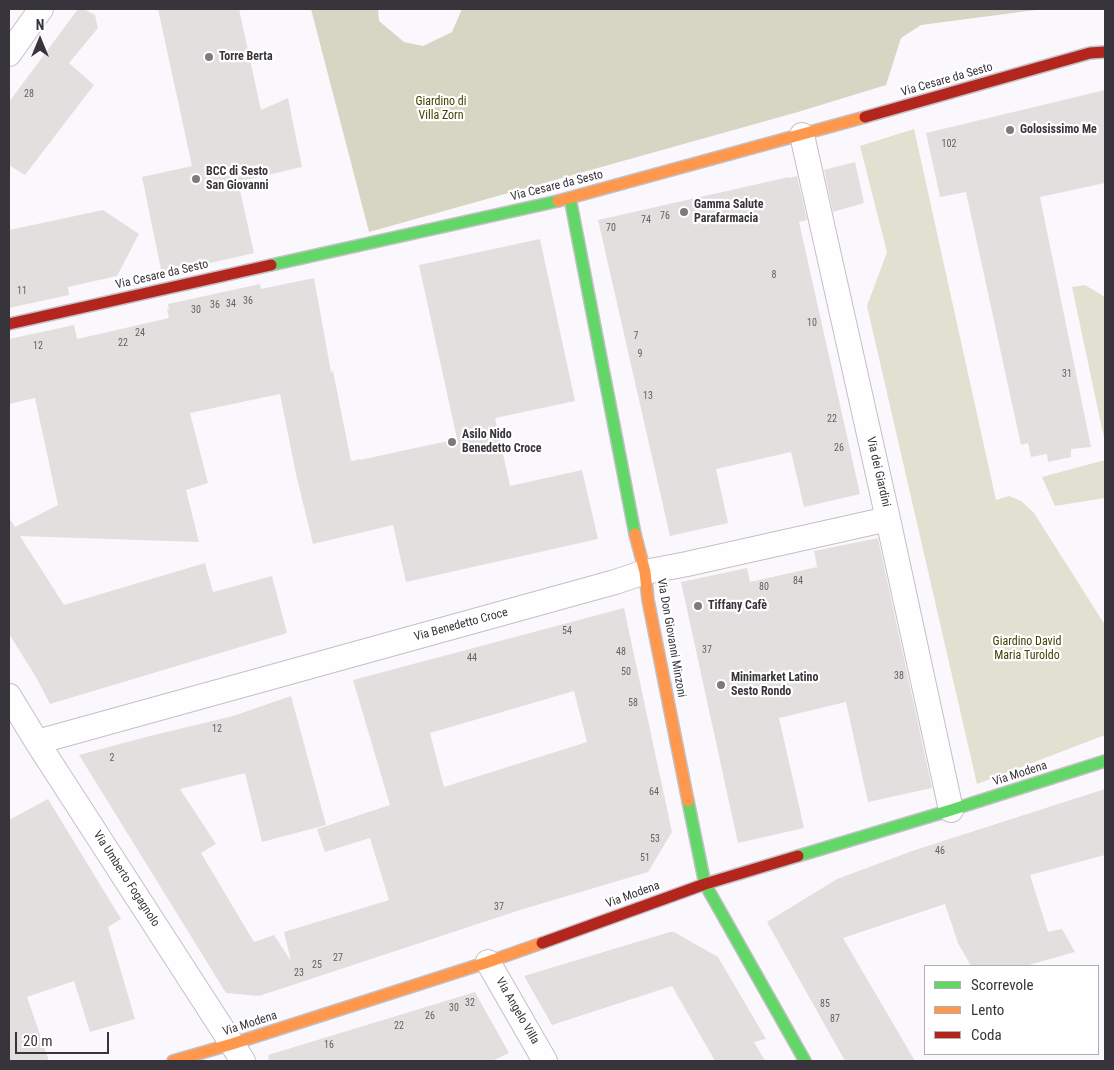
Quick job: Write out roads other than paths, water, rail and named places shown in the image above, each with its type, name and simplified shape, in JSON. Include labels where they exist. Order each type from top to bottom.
[{"type":"street","points":[[9,54],[42,9]]},
{"type":"street","name":"Via Cesare da Sesto","points":[[9,324],[570,198],[802,135],[1090,53],[1105,52]]},
{"type":"street","name":"Via dei Giardini","points":[[802,135],[951,810]]},
{"type":"street","name":"Via Don Giovanni Minzoni","points":[[570,198],[705,884],[805,1061]]},
{"type":"street","name":"Via Benedetto Croce","points":[[37,742],[616,582],[645,572],[888,519]]},
{"type":"street","name":"Via Umberto Fogagnolo","points":[[9,696],[238,1053]]},
{"type":"street","name":"Via Modena","points":[[173,1061],[238,1053],[705,884],[951,810],[1105,761]]},
{"type":"street","name":"Via Angelo Villa","points":[[488,962],[545,1061]]},
{"type":"place","name":"Torre Berta","points":[[209,57]]},
{"type":"place","name":"Golosissimo Me","points":[[1010,130]]},
{"type":"place","name":"BCC di Sesto San Giovanni","points":[[196,179]]},
{"type":"place","name":"Gamma Salute Parafarmacia","points":[[684,212]]},
{"type":"place","name":"Asilo Nido Benedetto Croce","points":[[452,442]]},
{"type":"place","name":"Tiffany Cafè","points":[[698,606]]},
{"type":"place","name":"Minimarket Latino Sesto Rondo","points":[[721,685]]},
{"type":"park label","name":"Giardino di Villa Zorn","points":[[441,109]]},
{"type":"park label","name":"Giardino David Maria Turoldo","points":[[1027,649]]}]
